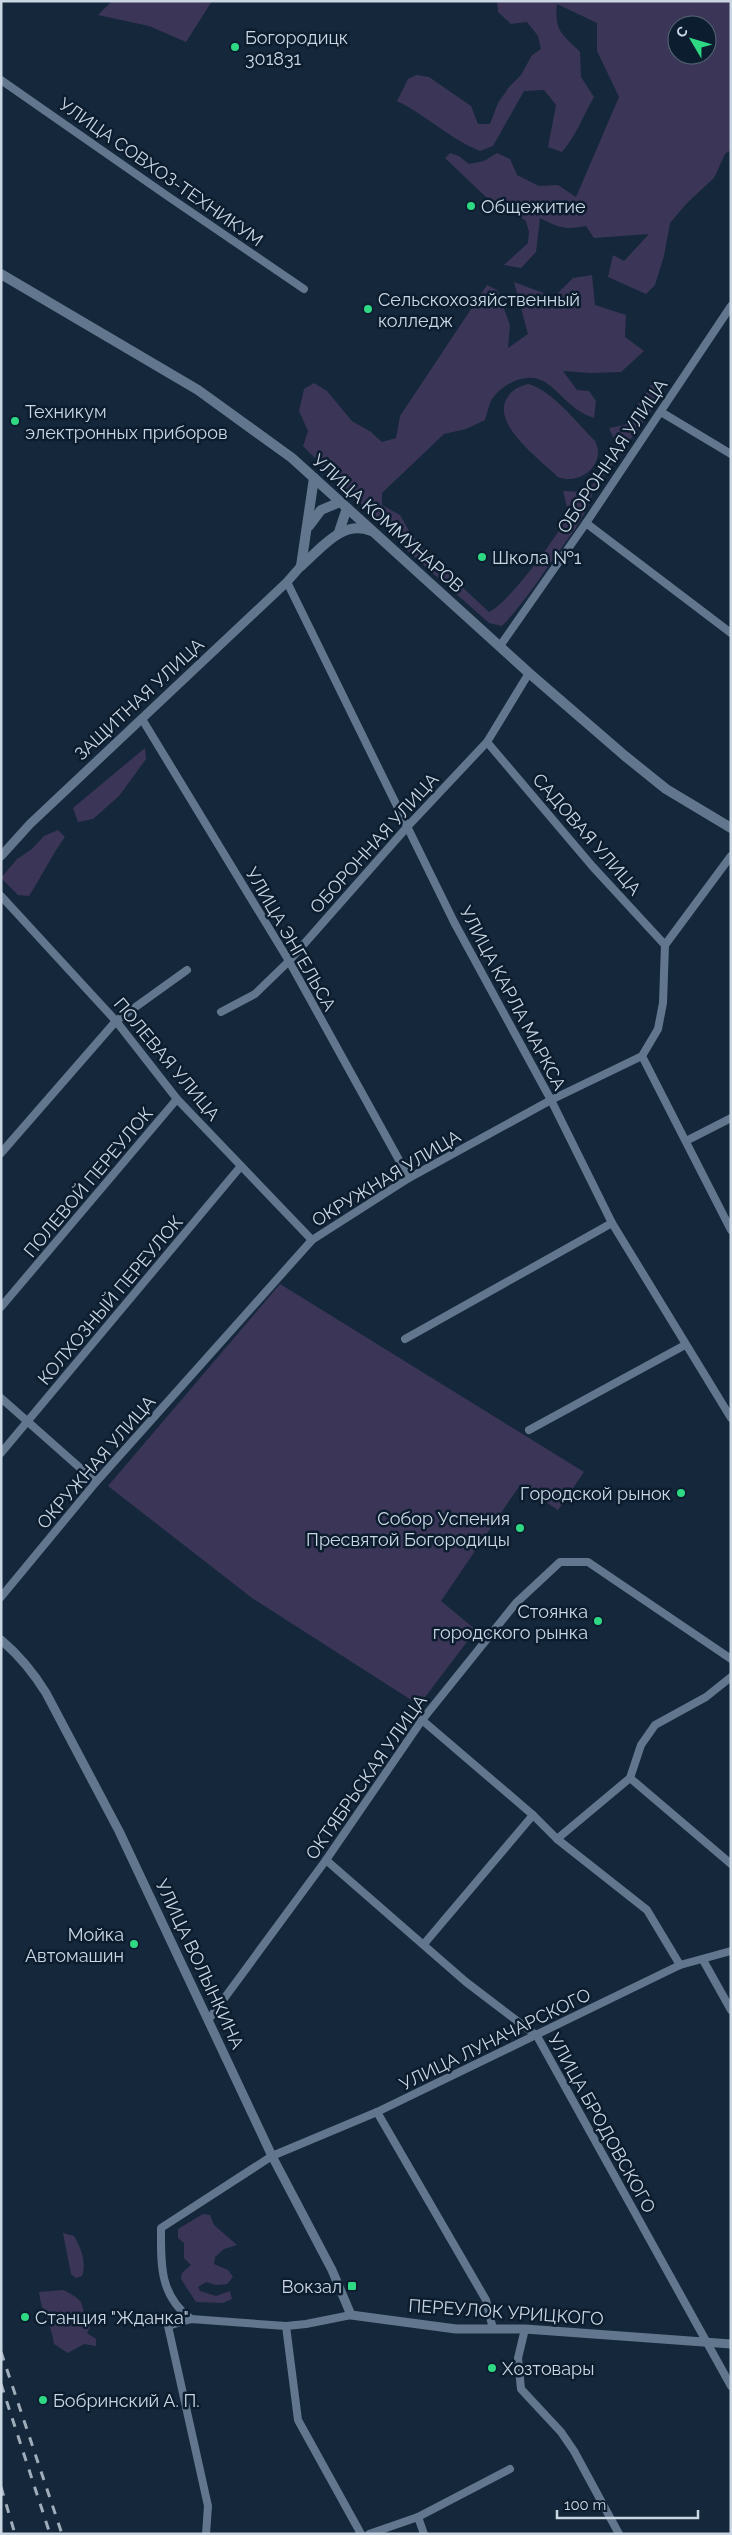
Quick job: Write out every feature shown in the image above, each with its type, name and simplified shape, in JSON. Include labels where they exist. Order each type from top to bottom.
[{"type":"main road","name":"УЛИЦА КОММУНАРОВ","points":[[1,274],[198,390],[292,458],[529,673],[666,789],[731,828]]},
{"type":"main road","points":[[301,566],[314,478]]},
{"type":"main road","points":[[306,532],[321,510],[344,505],[340,532]]},
{"type":"main road","points":[[301,566],[340,532],[354,527],[375,533]]},
{"type":"street","name":"УЛИЦА СОВХОЗ-ТЕХНИКУМ","points":[[1,80],[304,289]]},
{"type":"street","name":"ОБОРОННАЯ УЛИЦА","points":[[500,646],[586,523],[731,306]]},
{"type":"street","points":[[661,412],[731,454]]},
{"type":"street","points":[[586,523],[731,633]]},
{"type":"street","name":"ЗАЩИТНАЯ УЛИЦА","points":[[1,856],[30,824],[287,582],[301,566]]},
{"type":"street","name":"УЛИЦА КАРЛА МАРКСА","points":[[287,582],[454,922],[551,1100],[612,1223],[730,1419]]},
{"type":"street","name":"ОБОРОННАЯ УЛИЦА","points":[[221,1012],[255,994],[289,961],[408,826],[487,742],[529,673]]},
{"type":"street","name":"УЛИЦА ЭНГЕЛЬСА","points":[[142,719],[289,961],[408,1178]]},
{"type":"street","name":"САДОВАЯ УЛИЦА","points":[[487,742],[593,867],[665,945]]},
{"type":"street","points":[[731,856],[665,945],[663,1003],[658,1029],[642,1056],[731,1230]]},
{"type":"street","name":"ПОЛЕВАЯ УЛИЦА","points":[[1,896],[116,1021],[177,1099],[312,1240]]},
{"type":"street","points":[[1,1154],[116,1021],[187,970]]},
{"type":"street","name":"ОКРУЖНАЯ УЛИЦА","points":[[1,1597],[96,1482],[312,1240],[408,1178],[551,1100],[642,1056]]},
{"type":"street","name":"ПОЛЕВОЙ ПЕРЕУЛОК","points":[[1,1307],[177,1099]]},
{"type":"street","points":[[686,1141],[731,1118]]},
{"type":"street","name":"КОЛХОЗНЫЙ ПЕРЕУЛОК","points":[[1,1453],[241,1166]]},
{"type":"street","points":[[405,1339],[612,1223]]},
{"type":"street","points":[[529,1430],[685,1344]]},
{"type":"street","points":[[1,1398],[96,1482]]},
{"type":"street","name":"ОКТЯБРЬСКАЯ УЛИЦА","points":[[209,2019],[326,1860],[422,1720],[516,1604],[560,1562],[588,1562],[731,1659]]},
{"type":"street","name":"УЛИЦА ВОЛЫНКИНА","points":[[1,1640],[28,1665],[46,1693],[118,1831],[209,2019],[272,2156],[332,2270],[351,2315]]},
{"type":"street","points":[[557,1839],[630,1778],[640,1745],[655,1725],[706,1697],[731,1677]]},
{"type":"street","points":[[422,1720],[534,1815],[557,1839],[647,1910],[680,1965]]},
{"type":"street","points":[[630,1778],[731,1864]]},
{"type":"street","points":[[424,1944],[534,1815]]},
{"type":"street","name":"УЛИЦА БРОДОВСКОГО","points":[[326,1860],[466,1982],[537,2036],[731,2386]]},
{"type":"street","name":"УЛИЦА ЛУНАЧАРСКОГО","points":[[191,2319],[169,2296],[161,2269],[161,2228],[272,2156],[377,2112],[680,1965],[731,1951]]},
{"type":"street","points":[[703,1960],[731,2010]]},
{"type":"street","points":[[377,2112],[486,2300],[493,2329]]},
{"type":"street","name":"ПЕРЕУЛОК УРИЦКОГО","points":[[191,2319],[286,2326],[351,2315],[456,2329],[524,2330],[731,2344]]},
{"type":"street","points":[[191,2319],[168,2326],[208,2506],[206,2534]]},
{"type":"street","points":[[286,2326],[298,2420],[361,2534]]},
{"type":"street","points":[[524,2330],[518,2358],[521,2389],[561,2432],[574,2451],[619,2534]]},
{"type":"street","points":[[369,2534],[418,2517],[510,2469]]},
{"type":"street","points":[[418,2517],[424,2534]]},
{"type":"shaded area","points":[[112,1],[212,1],[186,42],[149,26],[98,15]]},
{"type":"shaded area","points":[[497,1],[731,1],[731,150],[725,154],[714,178],[687,203],[670,223],[664,256],[655,285],[646,294],[608,277],[613,255],[624,261],[649,234],[594,238],[586,226],[562,227],[540,218],[536,252],[521,268],[504,265],[528,243],[529,232],[526,221],[506,207],[488,199],[445,158],[450,153],[459,156],[469,164],[484,161],[497,153],[510,159],[517,175],[539,186],[558,185],[576,197],[619,97],[597,51],[597,23],[557,4],[558,26],[564,36],[580,52],[581,77],[594,97],[575,133],[562,152],[548,147],[556,105],[544,90],[524,91],[493,146],[480,151],[458,140],[397,101],[408,79],[416,75],[429,77],[471,106],[478,124],[490,124],[498,103],[509,87],[521,75],[532,55],[541,49],[538,36],[527,22],[511,24],[498,12]]},
{"type":"shaded area","points":[[592,275],[595,305],[626,315],[625,337],[644,351],[621,372],[590,373],[563,371],[577,390],[589,391],[596,401],[594,418],[578,410],[545,382],[530,378],[515,381],[495,395],[490,403],[485,420],[466,429],[444,434],[382,493],[382,505],[400,515],[411,534],[430,557],[489,612],[498,606],[521,582],[569,515],[563,491],[584,492],[594,483],[616,444],[609,428],[625,425],[651,385],[662,385],[662,396],[593,491],[577,526],[530,593],[502,626],[489,623],[400,544],[396,533],[371,514],[303,446],[308,431],[299,411],[304,389],[314,383],[327,391],[352,421],[371,432],[382,442],[396,438],[400,416],[487,285],[497,290],[510,325],[508,348],[528,334],[514,282],[554,297],[573,278]]},
{"type":"shaded area","points":[[528,384],[537,387],[555,400],[595,441],[598,450],[597,458],[594,465],[583,476],[566,479],[558,477],[531,453],[513,433],[504,412],[505,402],[514,390]]},
{"type":"shaded area","points":[[145,748],[146,759],[119,796],[93,819],[78,822],[73,808]]},
{"type":"shaded area","points":[[58,830],[65,837],[34,889],[29,896],[18,895],[1,878],[17,859],[32,849],[44,836]]},
{"type":"shaded area","points":[[280,1284],[584,1472],[558,1510],[520,1485],[441,1601],[476,1630],[419,1705],[252,1598],[108,1486]]},
{"type":"shaded area","points":[[203,2214],[210,2215],[214,2225],[237,2245],[224,2249],[215,2257],[214,2264],[228,2270],[233,2277],[227,2284],[216,2285],[206,2282],[198,2287],[200,2291],[216,2296],[230,2291],[232,2299],[223,2303],[196,2302],[181,2279],[182,2273],[191,2265],[184,2258],[184,2243],[178,2238],[178,2229]]},
{"type":"shaded area","points":[[63,2233],[74,2236],[79,2245],[84,2261],[82,2276],[76,2278],[71,2274]]},
{"type":"shaded area","points":[[63,2290],[72,2294],[82,2305],[90,2327],[87,2333],[96,2339],[96,2346],[84,2344],[68,2353],[54,2344],[39,2292]]},
{"type":"railway","points":[[1,2352],[62,2534]]},
{"type":"railway","points":[[1,2384],[50,2534]]},
{"type":"railway","points":[[1,2487],[15,2534]]},
{"type":"place","name":"Богородицк 301831","points":[[235,47]]},
{"type":"place","name":"Общежитие","points":[[471,206]]},
{"type":"place","name":"Сельскохозяйственный колледж","points":[[368,309]]},
{"type":"place","name":"Техникум электронных приборов","points":[[15,421]]},
{"type":"place","name":"Школа №1","points":[[482,557]]},
{"type":"place","name":"Городской рынок","points":[[681,1493]]},
{"type":"place","name":"Собор Успения Пресвятой Богородицы","points":[[520,1528]]},
{"type":"place","name":"Cтоянка городского рынка","points":[[598,1621]]},
{"type":"place","name":"Мойка Автомашин","points":[[134,1944]]},
{"type":"place","name":"Вокзал","points":[[352,2286]]},
{"type":"place","name":"Станция \"Жданка\"","points":[[25,2317]]},
{"type":"place","name":"Хозтовары","points":[[492,2368]]},
{"type":"place","name":"Бобринский А. П.","points":[[43,2400]]}]
